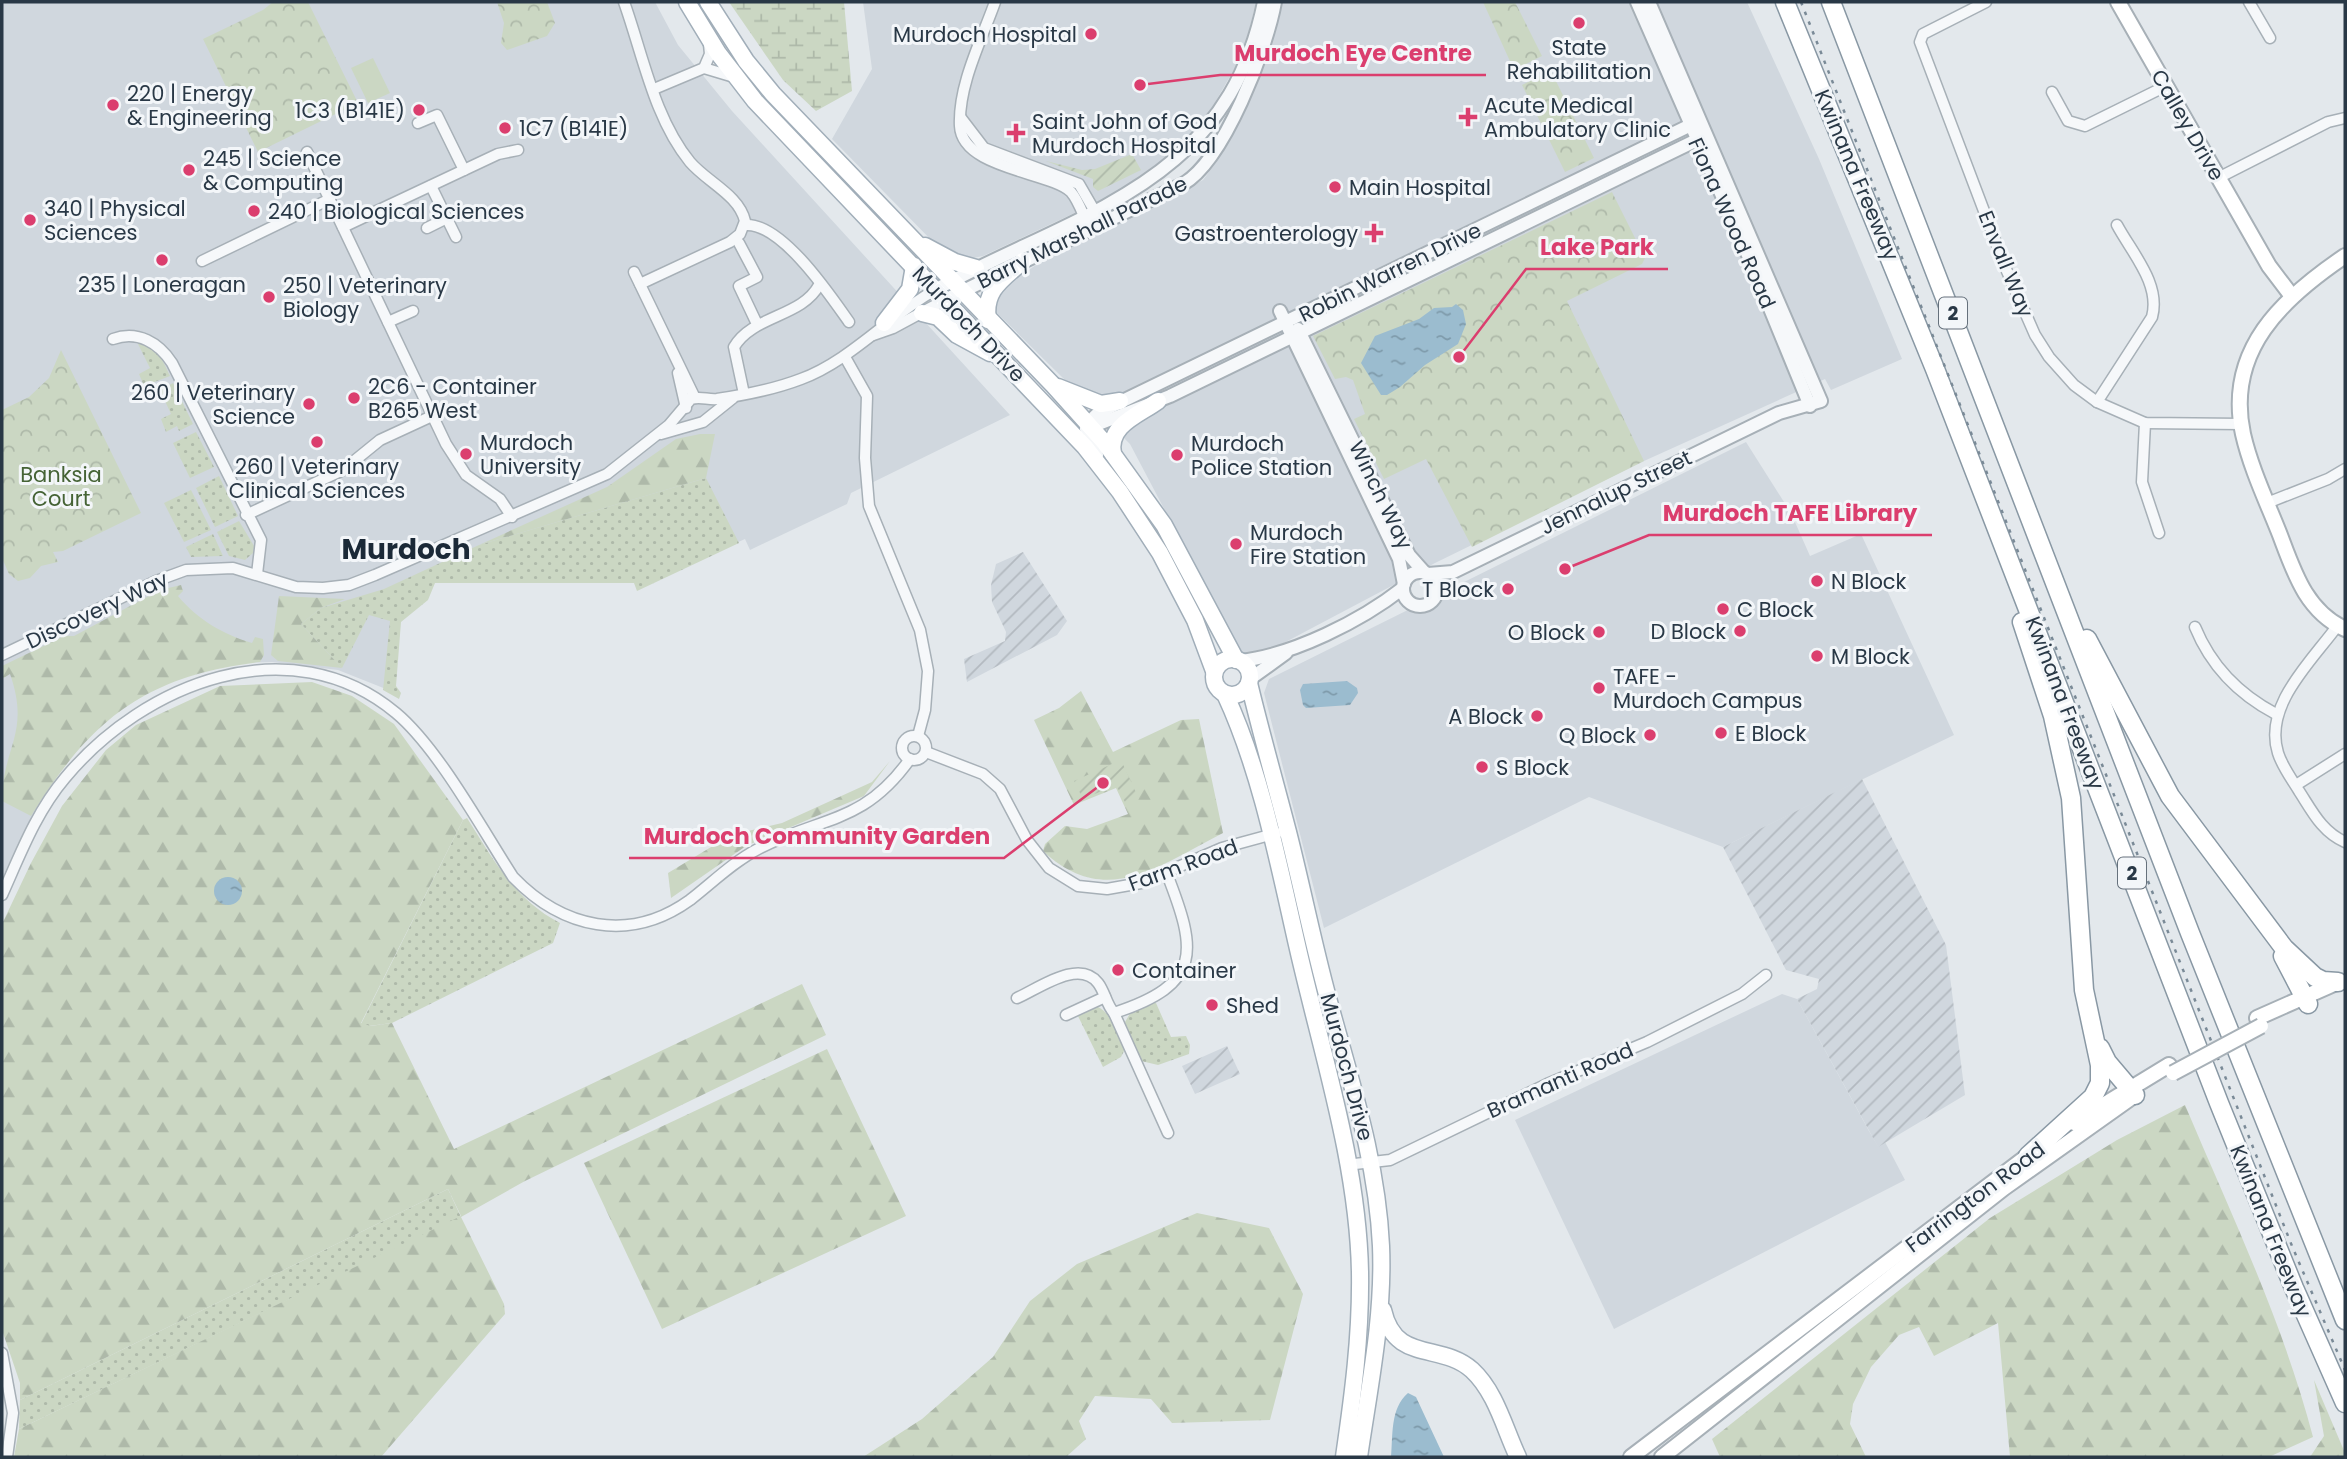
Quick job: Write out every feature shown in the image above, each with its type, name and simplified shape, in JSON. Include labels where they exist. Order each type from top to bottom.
[{"type":"highway","points":[[1776,2],[1826,102]]},
{"type":"highway","name":"Kwinana Freeway","points":[[1785,2],[1862,183],[2294,1288],[2345,1403]]},
{"type":"highway","name":"Kwinana Freeway","points":[[1831,2],[2044,557],[2345,1320]]},
{"type":"highway","points":[[1838,2],[1858,71]]},
{"type":"highway","points":[[1969,459],[2053,716],[2063,755],[2076,837],[2081,956],[2091,1030],[2100,1065],[2100,1083],[2093,1097],[2028,1156]]},
{"type":"highway","points":[[2044,557],[2170,796],[2299,965],[2323,981],[2343,983]]},
{"type":"highway","points":[[2259,914],[2306,1000]]},
{"type":"highway","points":[[2091,1030],[2107,1062],[2132,1091]]},
{"type":"highway","points":[[2292,1191],[2345,1298]]},
{"type":"highway","points":[[2294,1288],[2345,1418]]},
{"type":"main road","name":"Murdoch Drive","points":[[687,2],[735,77],[778,127],[1062,421],[1111,480],[1160,553],[1195,620],[1214,671],[1216,688],[1225,694],[1242,733],[1270,835],[1346,1165],[1359,1254],[1360,1328],[1344,1457]]},
{"type":"main road","name":"Murdoch Drive","points":[[708,2],[726,33],[773,94],[1053,385],[1113,454],[1175,544],[1238,660],[1248,667],[1258,729],[1287,830],[1371,1161],[1381,1236],[1381,1297],[1359,1457]]},
{"type":"main road","name":"Calley Drive","points":[[2118,2],[2269,266],[2295,292]]},
{"type":"main road","points":[[911,238],[955,262],[976,268]]},
{"type":"main road","points":[[2342,627],[2313,604],[2301,589],[2267,503],[2242,425],[2243,389],[2249,359],[2266,325],[2295,292],[2345,257]]},
{"type":"main road","points":[[988,320],[986,306],[989,294],[1023,261]]},
{"type":"main road","points":[[884,323],[910,289],[914,266]]},
{"type":"main road","points":[[922,313],[938,317],[957,335],[1004,361]]},
{"type":"main road","points":[[1053,385],[1101,404],[1120,401]]},
{"type":"main road","points":[[1113,454],[1112,442],[1120,427],[1158,401]]},
{"type":"main road","points":[[1160,553],[1175,544]]},
{"type":"main road","points":[[1214,671],[1226,660],[1238,660]]},
{"type":"main road","points":[[1225,694],[1242,693],[1250,681]]},
{"type":"main road","name":"Farrington Road","points":[[1631,1457],[2028,1156],[2171,1069],[2259,1022],[2343,983]]},
{"type":"main road","name":"Farrington Road","points":[[1662,1457],[2004,1188],[2132,1091]]},
{"type":"main road","points":[[1381,1297],[1386,1323],[1402,1343],[1458,1361],[1481,1380],[1518,1457]]},
{"type":"street","points":[[624,2],[657,104],[679,147],[700,173],[740,207],[745,225]]},
{"type":"street","points":[[995,2],[963,95],[963,135],[979,154],[1070,191],[1092,219]]},
{"type":"street","name":"Barry Marshall Parade","points":[[940,295],[956,286],[1023,261],[1092,219],[1176,161],[1201,135],[1227,99],[1255,39],[1264,2]]},
{"type":"street","name":"Barry Marshall Parade","points":[[956,286],[976,268],[1183,184],[1200,171],[1213,153],[1257,65],[1275,2]]},
{"type":"street","name":"Fiona Wood Road","points":[[1637,2],[1753,253],[1815,403]]},
{"type":"street","name":"Fiona Wood Road","points":[[1649,2],[1694,124]]},
{"type":"street","name":"Envall Way","points":[[1986,2],[1935,26],[1923,34],[1920,42],[2035,335],[2049,357],[2074,385],[2097,402],[2145,423],[2242,425]]},
{"type":"street","points":[[2249,2],[2270,38]]},
{"type":"street","points":[[705,68],[710,54],[709,39]]},
{"type":"street","points":[[654,89],[705,68],[735,77]]},
{"type":"street","points":[[2052,92],[2068,121],[2077,126],[2085,126],[2166,86]]},
{"type":"street","points":[[418,123],[437,115],[464,170]]},
{"type":"street","points":[[2218,178],[2328,122],[2345,118]]},
{"type":"street","name":"Robin Warren Drive","points":[[1091,428],[1182,391],[1292,327],[1523,207],[1694,124]]},
{"type":"street","name":"Robin Warren Drive","points":[[1091,428],[1095,414],[1120,401],[1530,221],[1700,138]]},
{"type":"street","points":[[343,227],[498,154],[518,150]]},
{"type":"street","points":[[307,152],[432,416],[466,475],[500,499],[512,517]]},
{"type":"street","points":[[1176,161],[1194,157],[1200,164],[1200,171]]},
{"type":"street","points":[[431,186],[456,237]]},
{"type":"street","points":[[1564,187],[1571,202]]},
{"type":"street","points":[[202,261],[330,199]]},
{"type":"street","points":[[1523,207],[1530,221]]},
{"type":"street","points":[[427,228],[447,218]]},
{"type":"street","points":[[640,284],[730,242],[745,225],[752,225],[773,233],[810,268],[819,285],[849,322]]},
{"type":"street","points":[[2097,402],[2152,317],[2155,303],[2152,288],[2117,225]]},
{"type":"street","points":[[739,243],[757,277],[738,286],[757,324]]},
{"type":"street","points":[[634,272],[695,398],[706,400],[740,395],[800,380],[845,357],[884,323],[940,295]]},
{"type":"street","points":[[740,395],[734,347],[757,324],[807,300],[819,285]]},
{"type":"street","points":[[869,337],[922,313],[940,295]]},
{"type":"street","points":[[388,322],[413,311]]},
{"type":"street","name":"Winch Way","points":[[1292,327],[1409,555],[1427,574]]},
{"type":"street","name":"Winch Way","points":[[1292,327],[1399,559],[1403,586]]},
{"type":"street","points":[[113,339],[139,337],[154,343],[167,355],[261,540],[257,574]]},
{"type":"street","points":[[845,357],[867,396],[865,458],[869,506],[920,631],[928,671],[925,710],[918,736]]},
{"type":"street","points":[[674,359],[688,418],[695,423]]},
{"type":"street","points":[[1159,383],[1173,385],[1182,391]]},
{"type":"street","name":"Jennalup Street","points":[[1779,413],[1809,390]]},
{"type":"street","name":"Discovery Way","points":[[657,435],[704,422],[711,414],[740,395]]},
{"type":"street","name":"Discovery Way","points":[[2,655],[186,570],[233,568],[296,587],[349,585],[607,474],[657,435],[695,398]]},
{"type":"street","points":[[706,400],[711,414]]},
{"type":"street","name":"Jennalup Street","points":[[1250,681],[1292,648],[1372,610],[1403,586],[1411,575],[1453,572],[1779,413],[1815,403]]},
{"type":"street","points":[[246,515],[343,470],[380,440],[432,416]]},
{"type":"street","points":[[1062,421],[1077,429],[1091,428],[1092,444],[1111,480]]},
{"type":"street","points":[[2145,423],[2142,482],[2159,533]]},
{"type":"street","points":[[2267,503],[2329,479],[2345,469]]},
{"type":"street","name":"Jennalup Street","points":[[1372,610],[1401,604],[1425,604],[1453,572]]},
{"type":"street","points":[[1427,574],[1435,582],[1435,594]]},
{"type":"street","points":[[1403,586],[1406,598],[1414,604]]},
{"type":"street","points":[[2195,627],[2206,651],[2224,676],[2245,695],[2276,714]]},
{"type":"street","points":[[2342,627],[2276,714],[2277,751],[2295,785],[2325,829],[2345,842]]},
{"type":"street","name":"Jennalup Street","points":[[1238,660],[1292,648]]},
{"type":"street","points":[[2,895],[39,816],[63,780],[122,722],[165,697],[202,683],[234,673],[267,668],[295,669],[339,680],[382,702],[425,743],[513,877],[530,894],[565,915],[606,926],[638,923],[662,916],[690,900],[759,848],[866,805],[895,780],[910,760],[921,759],[926,752],[925,742],[918,736],[909,737],[903,743],[903,752],[910,760]]},
{"type":"street","name":"Farm Road","points":[[926,752],[983,774],[1000,789],[1027,840],[1049,868],[1078,886],[1107,889],[1123,887],[1167,874],[1222,849],[1287,830]]},
{"type":"street","points":[[2295,785],[2345,754]]},
{"type":"street","points":[[1114,1013],[1165,990],[1180,975],[1189,949],[1186,922],[1167,874]]},
{"type":"street","points":[[1017,998],[1068,974],[1086,974],[1098,983],[1168,1133]]},
{"type":"street","name":"Bramanti Road","points":[[1346,1165],[1390,1160],[1547,1084],[1647,1042],[1742,994],[1766,975]]},
{"type":"street","points":[[1066,1015],[1105,997]]},
{"type":"street","points":[[2,1353],[13,1413],[7,1457]]},
{"type":"shaded area","name":"Murdoch University","points":[[2,2],[655,2],[678,45],[732,111],[1010,415],[851,493],[847,504],[750,550],[745,539],[640,586],[639,581],[434,580],[396,621],[391,691],[338,670],[272,662],[229,663],[138,686],[64,750],[2,878]]},
{"type":"shaded area","name":"Saint John of God Murdoch Hospital","points":[[863,2],[1256,2],[1244,52],[1201,127],[1176,155],[1117,193],[983,256],[963,260],[940,249],[832,139],[872,69]]},
{"type":"shaded area","points":[[1281,2],[1747,2],[1819,159],[1902,359],[1831,390],[1825,379],[1644,461],[1435,563],[1259,656],[1240,653],[1130,444],[991,307],[999,290],[1048,257],[1203,180],[1218,160],[1268,57]]},
{"type":"shaded area","name":"TAFE - Murdoch Campus","points":[[1746,442],[1791,513],[1810,556],[1861,534],[1954,735],[1723,847],[1589,797],[1324,928],[1264,693],[1269,679]]},
{"type":"shaded area","points":[[1023,552],[1067,621],[1057,635],[967,682],[964,659],[1005,641],[1006,632],[992,602],[991,585],[996,564]]},
{"type":"shaded area","points":[[1862,779],[1946,945],[1965,1095],[1878,1147],[1797,999],[1817,989],[1819,979],[1786,970],[1723,847]]},
{"type":"shaded area","points":[[1782,994],[1797,999],[1869,1131],[1878,1146],[1885,1142],[1905,1180],[1614,1329],[1515,1120]]},
{"type":"shaded area","points":[[1227,1046],[1240,1074],[1195,1094],[1182,1066]]},
{"type":"green space","points":[[273,2],[308,2],[358,103],[258,152],[203,39],[263,10]]},
{"type":"green space","points":[[497,2],[547,2],[555,23],[547,36],[507,50],[501,43],[504,23]]},
{"type":"green space","points":[[729,2],[844,2],[852,91],[816,111],[783,80]]},
{"type":"green space","points":[[1483,2],[1515,2],[1542,56],[1514,70]]},
{"type":"green space","points":[[373,58],[390,93],[368,103],[351,68]]},
{"type":"green space","points":[[1551,71],[1594,158],[1565,172],[1522,85]]},
{"type":"green space","points":[[1132,154],[1141,170],[1098,191],[1093,187],[1093,179],[1046,161],[1082,170],[1095,169]]},
{"type":"green space","points":[[1612,192],[1645,258],[1642,264],[1567,301],[1644,461],[1472,547],[1426,459],[1384,479],[1354,419],[1365,414],[1353,380],[1346,377],[1335,379],[1313,336]]},
{"type":"green space","points":[[138,344],[155,350],[170,376],[144,386],[139,374],[150,368]]},
{"type":"green space","name":"Banksia Court","points":[[61,350],[141,513],[63,551],[53,552],[58,562],[41,566],[30,578],[18,581],[9,574],[2,558],[2,410],[29,397],[49,378]]},
{"type":"green space","points":[[173,383],[193,424],[179,431],[177,426],[166,432],[161,419],[171,414],[160,390]]},
{"type":"green space","points":[[196,432],[214,467],[190,478],[173,443]]},
{"type":"green space","points":[[715,434],[706,478],[479,545],[607,487],[676,439]]},
{"type":"green space","points":[[219,476],[238,516],[215,527],[196,488]]},
{"type":"green space","points":[[706,478],[739,543],[637,591],[634,583],[435,583],[428,600],[401,622],[396,686],[401,693],[399,699],[383,690],[390,621],[369,615],[342,668],[301,624],[321,608],[384,589],[479,545]]},
{"type":"green space","points":[[191,490],[211,530],[184,542],[164,503]]},
{"type":"green space","points":[[239,521],[254,546],[253,553],[245,560],[229,556],[217,532]]},
{"type":"green space","points":[[213,534],[223,556],[191,557],[186,547]]},
{"type":"green space","points":[[181,585],[183,591],[178,596],[212,625],[252,643],[255,637],[263,639],[264,655],[260,662],[184,678],[153,691],[125,708],[100,728],[76,753],[31,816],[2,801],[3,783],[18,711],[10,674],[2,679],[2,666],[64,636],[74,636],[160,590]]},
{"type":"green space","points":[[279,596],[345,599],[321,608],[301,624],[342,668],[278,661],[271,655]]},
{"type":"green space","points":[[312,682],[352,696],[394,724],[463,820],[361,1023],[370,1026],[392,1023],[454,1149],[802,984],[826,1035],[525,1181],[461,1217],[504,1304],[505,1314],[381,1457],[14,1457],[19,1429],[461,1216],[448,1189],[20,1400],[20,1383],[2,1330],[2,924],[62,806],[106,750],[136,725],[220,686]]},
{"type":"green space","points":[[1081,691],[1113,752],[1181,720],[1199,719],[1223,833],[1155,868],[1111,880],[1089,878],[1066,868],[1043,851],[1045,844],[1065,826],[1087,829],[1128,814],[1116,788],[1074,805],[1034,720],[1059,708]]},
{"type":"green space","points":[[1121,760],[1139,799],[1126,804],[1116,785],[1083,799],[1074,781]]},
{"type":"green space","points":[[890,761],[864,796],[746,846],[671,898],[668,873],[731,835],[782,823],[872,782]]},
{"type":"green space","points":[[467,818],[506,877],[530,903],[560,923],[553,943],[392,1023],[369,1026],[361,1024],[463,820]]},
{"type":"green space","points":[[1148,1003],[1156,1003],[1171,1037],[1186,1036],[1190,1045],[1189,1054],[1158,1065],[1137,1060],[1125,1022],[1132,1010]]},
{"type":"green space","points":[[1096,1006],[1110,1018],[1125,1049],[1121,1057],[1103,1067],[1077,1014]]},
{"type":"green space","points":[[827,1049],[906,1216],[662,1329],[584,1163]]},
{"type":"green space","points":[[2185,1105],[2271,1310],[2301,1394],[2313,1437],[2269,1457],[2010,1457],[1998,1323],[1934,1356],[1919,1327],[1899,1335],[1871,1367],[1853,1404],[1850,1424],[1866,1457],[1720,1457],[1712,1439],[1990,1218],[2117,1140]]},
{"type":"green space","points":[[448,1189],[461,1217],[19,1429],[20,1400]]},
{"type":"green space","points":[[1197,1213],[1269,1228],[1303,1294],[1270,1420],[1172,1423],[1151,1399],[1095,1396],[1079,1421],[1086,1439],[1066,1457],[863,1457],[922,1419],[993,1357],[1030,1301],[1077,1264]]},
{"type":"green space","points":[[2314,1380],[2345,1457],[2310,1457],[2324,1436]]},
{"type":"water","points":[[1456,304],[1463,310],[1466,324],[1458,344],[1425,365],[1400,387],[1387,395],[1381,395],[1361,363],[1375,336],[1419,319],[1434,308],[1452,307]]},
{"type":"water","points":[[1347,681],[1357,688],[1358,693],[1350,705],[1306,708],[1303,705],[1300,690],[1303,684]]},
{"type":"water","points":[[228,877],[238,881],[242,891],[238,901],[228,905],[218,901],[214,891],[218,881]]},
{"type":"water","points":[[1408,1393],[1416,1397],[1444,1457],[1391,1457],[1395,1414]]},
{"type":"railway","points":[[1801,2],[2292,1246],[2345,1370]]},
{"type":"place","name":"State Rehabilitation","points":[[1579,23]]},
{"type":"place","name":"Murdoch Hospital","points":[[1091,34]]},
{"type":"place","name":"Murdoch Eye Centre","points":[[1140,85]]},
{"type":"place","name":"220 | Energy & Engineering","points":[[113,105]]},
{"type":"place","name":"1C3 (B141E)","points":[[419,110]]},
{"type":"place","name":"Acute Medical Ambulatory Clinic","points":[[1468,117]]},
{"type":"place","name":"1C7 (B141E)","points":[[505,128]]},
{"type":"place","name":"Saint John of God Murdoch Hospital","points":[[1016,133]]},
{"type":"place","name":"245 | Science & Computing","points":[[189,170]]},
{"type":"place","name":"Main Hospital","points":[[1335,187]]},
{"type":"place","name":"240 | Biological Sciences","points":[[254,211]]},
{"type":"place","name":"340 | Physical Sciences","points":[[30,220]]},
{"type":"place","name":"Gastroenterology","points":[[1374,233]]},
{"type":"place","name":"235 | Loneragan","points":[[162,260]]},
{"type":"place","name":"250 | Veterinary Biology","points":[[269,297]]},
{"type":"place","name":"Lake Park","points":[[1459,357]]},
{"type":"place","name":"2C6 - Container B265 West","points":[[354,398]]},
{"type":"place","name":"260 | Veterinary Science","points":[[309,404]]},
{"type":"place","name":"260 | Veterinary Clinical Sciences","points":[[317,442]]},
{"type":"place","name":"Murdoch University","points":[[466,454]]},
{"type":"place","name":"Murdoch Police Station","points":[[1177,455]]},
{"type":"place","name":"Murdoch Fire Station","points":[[1236,544]]},
{"type":"place","name":"Murdoch TAFE Library","points":[[1565,569]]},
{"type":"place","name":"N Block","points":[[1817,581]]},
{"type":"place","name":"T Block","points":[[1508,589]]},
{"type":"place","name":"C Block","points":[[1723,609]]},
{"type":"place","name":"D Block","points":[[1740,631]]},
{"type":"place","name":"O Block","points":[[1599,632]]},
{"type":"place","name":"M Block","points":[[1817,656]]},
{"type":"place","name":"TAFE - Murdoch Campus","points":[[1599,688]]},
{"type":"place","name":"A Block","points":[[1537,716]]},
{"type":"place","name":"E Block","points":[[1721,733]]},
{"type":"place","name":"Q Block","points":[[1650,735]]},
{"type":"place","name":"S Block","points":[[1482,767]]},
{"type":"place","name":"Murdoch Community Garden","points":[[1103,783]]},
{"type":"place","name":"Container","points":[[1118,970]]},
{"type":"place","name":"Shed","points":[[1212,1005]]},
{"type":"district","name":"Murdoch","points":[[406,549]]}]
